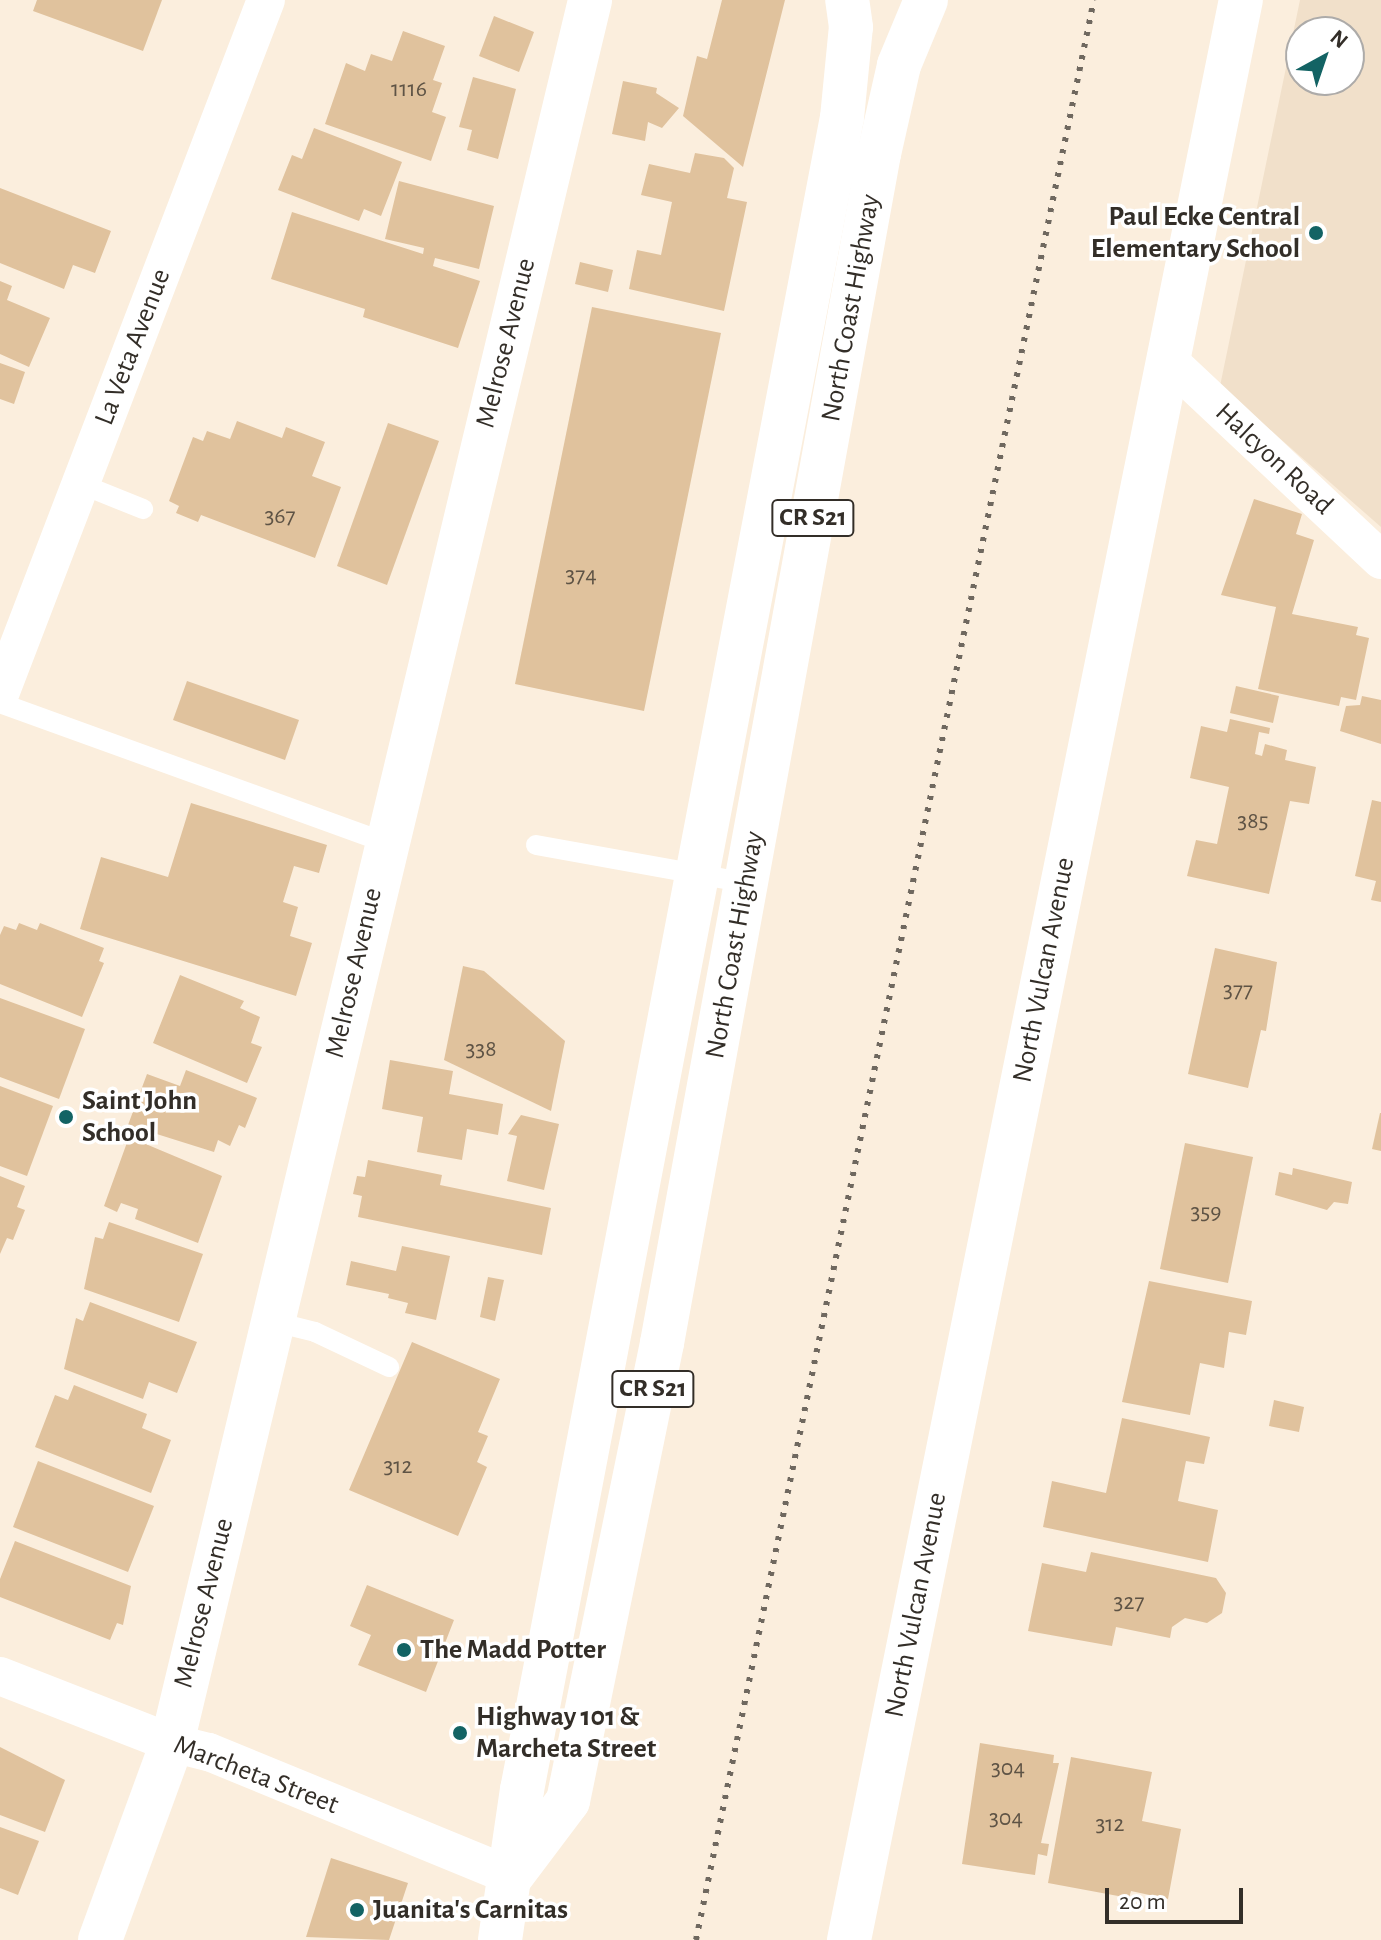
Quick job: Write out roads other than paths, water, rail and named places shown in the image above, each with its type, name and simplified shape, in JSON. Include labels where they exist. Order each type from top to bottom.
[{"type":"main road","name":"Melrose Avenue","points":[[100,1940],[172,1743],[275,1322],[384,842],[590,0]]},
{"type":"main road","name":"North Coast Highway","points":[[500,1940],[512,1876],[522,1790],[701,875],[842,118],[851,27],[847,0]]},
{"type":"main road","name":"North Coast Highway","points":[[512,1876],[568,1801],[662,1343],[879,154],[899,65],[926,0]]},
{"type":"main road","name":"North Vulcan Avenue","points":[[849,1940],[1166,358],[1241,0]]},
{"type":"street","name":"La Veta Avenue","points":[[0,694],[266,0]]},
{"type":"street","name":"Halcyon Road","points":[[1166,358],[1381,560]]},
{"type":"street","name":"Marcheta Street","points":[[0,1676],[172,1743],[209,1752],[512,1876]]},
{"type":"lane","points":[[81,484],[143,509]]},
{"type":"lane","points":[[0,703],[384,842]]},
{"type":"lane","points":[[536,845],[747,883]]},
{"type":"lane","points":[[275,1322],[315,1332],[389,1367]]},
{"type":"railway","points":[[696,1940],[1094,0]]},
{"type":"place","name":"Paul Ecke Central Elementary School","points":[[1316,233]]},
{"type":"place","name":"Saint John School","points":[[66,1117]]},
{"type":"place","name":"The Madd Potter","points":[[404,1650]]},
{"type":"place","name":"Highway 101 & Marcheta Street","points":[[460,1733]]},
{"type":"place","name":"Juanita's Carnitas","points":[[357,1910]]}]
